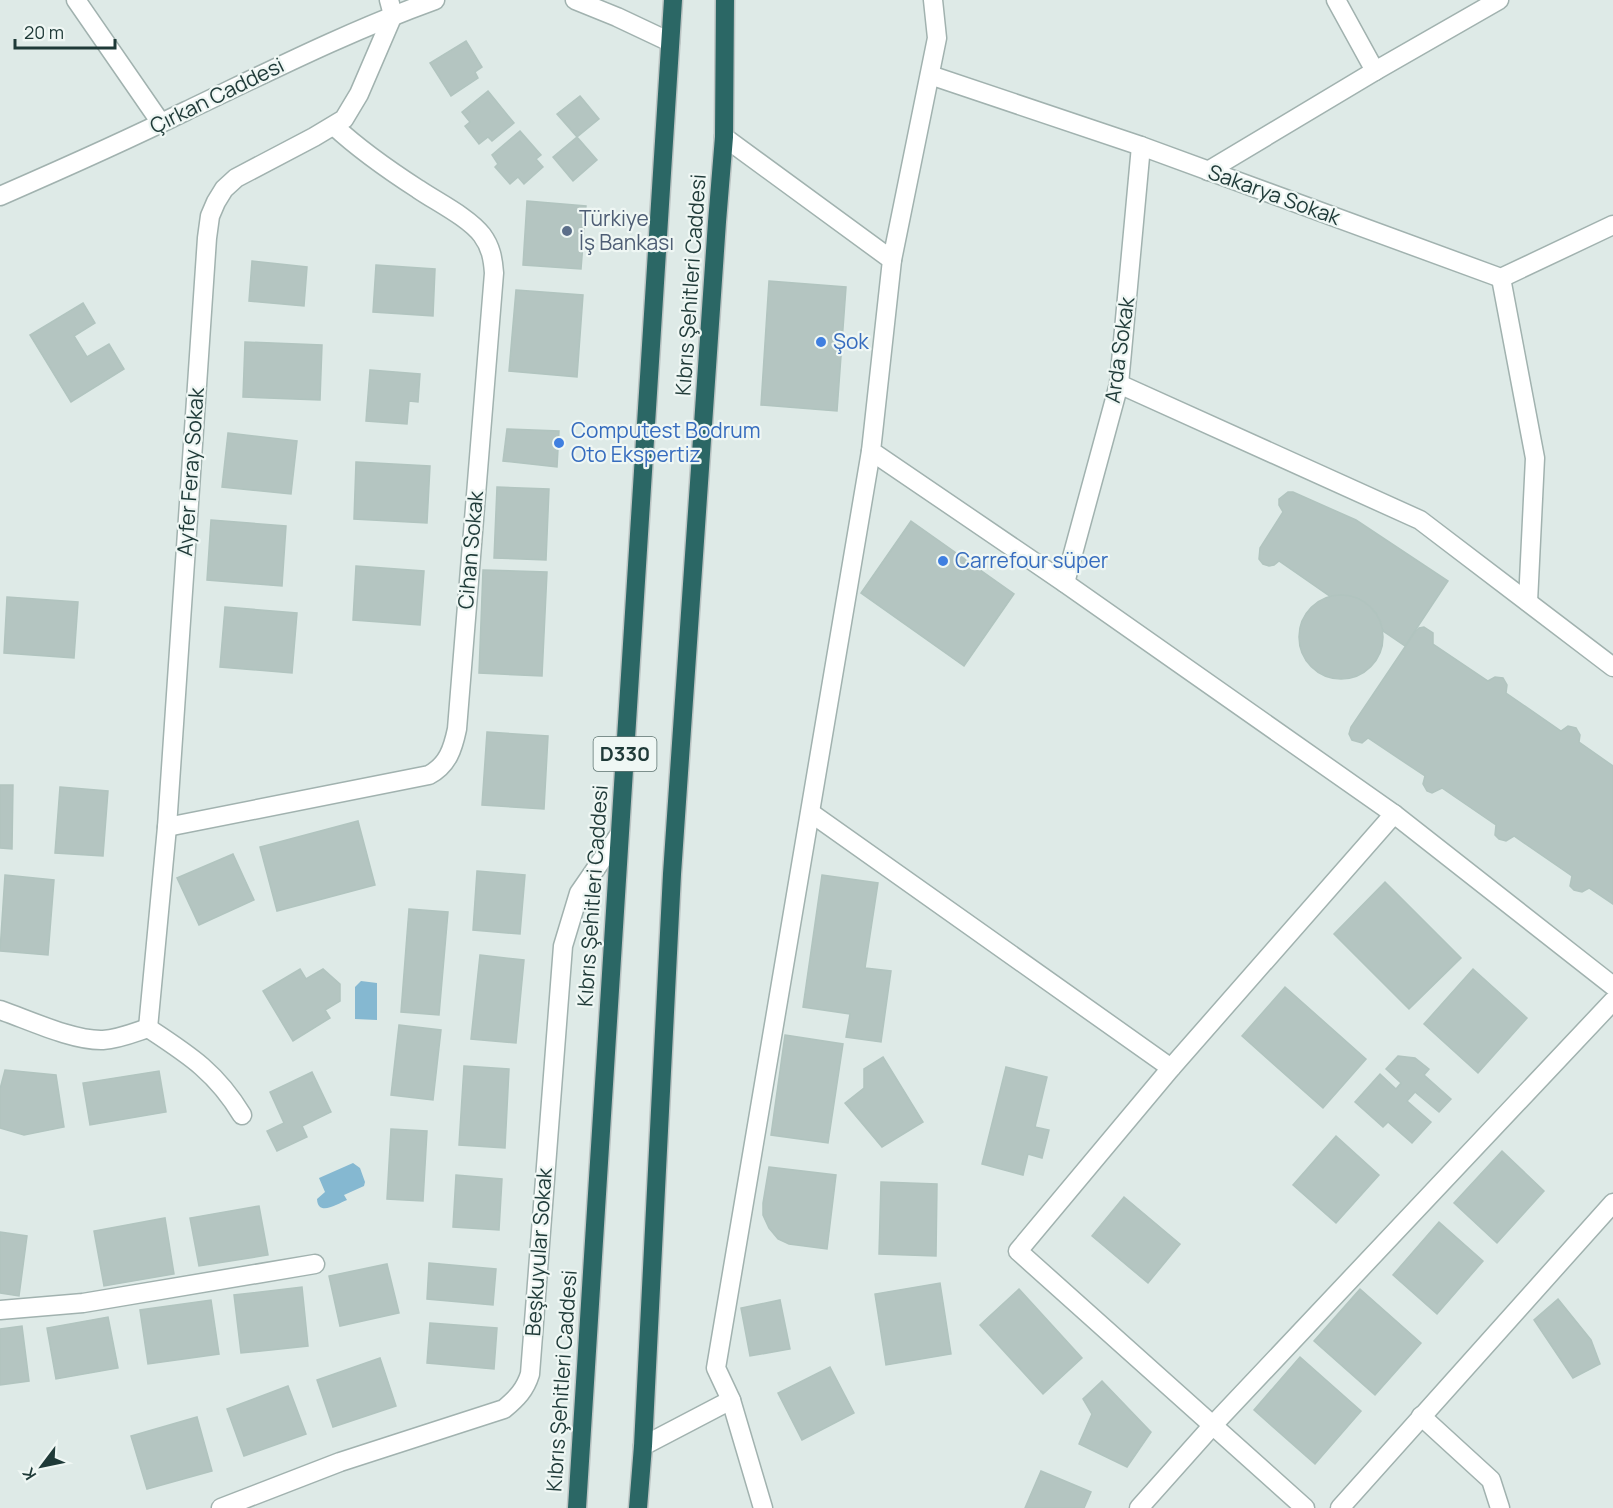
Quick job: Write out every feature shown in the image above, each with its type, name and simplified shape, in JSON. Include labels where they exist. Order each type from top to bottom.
[{"type":"highway","name":"Kıbrıs Şehitleri Caddesi","points":[[577,1508],[673,0]]},
{"type":"highway","name":"Kıbrıs Şehitleri Caddesi","points":[[638,1508],[672,874],[724,137],[724,0]]},
{"type":"street","points":[[75,0],[161,123]]},
{"type":"street","name":"Çırkan Caddesi","points":[[0,196],[161,123],[325,44],[391,8],[435,0]]},
{"type":"street","points":[[575,0],[670,42]]},
{"type":"street","points":[[763,1508],[731,1400],[716,1368],[871,451],[892,260],[937,38],[933,0]]},
{"type":"street","points":[[1336,0],[1375,71]]},
{"type":"street","points":[[1209,171],[1375,71],[1499,0]]},
{"type":"street","name":"Ayfer Feray Sokak","points":[[148,1028],[167,827],[210,216],[224,189],[236,178],[334,126],[344,118],[353,106],[391,8]]},
{"type":"street","name":"Sakarya Sokak","points":[[930,75],[1141,146],[1501,278]]},
{"type":"street","name":"Cihan Sokak","points":[[167,827],[429,774],[437,771],[452,750],[457,729],[494,273],[493,258],[489,245],[480,233],[455,213],[374,160],[334,126]]},
{"type":"street","points":[[724,137],[892,260]]},
{"type":"street","name":"Arda Sokak","points":[[1065,584],[1119,384],[1141,146]]},
{"type":"street","points":[[1528,602],[1535,458],[1501,278],[1613,225]]},
{"type":"street","points":[[1119,384],[1420,520],[1613,668]]},
{"type":"street","points":[[871,451],[1394,814],[1613,986]]},
{"type":"street","points":[[811,813],[1171,1068]]},
{"type":"street","points":[[1305,1508],[1018,1251],[1171,1068],[1394,814]]},
{"type":"street","name":"Beşkuyular Sokak","points":[[221,1508],[340,1462],[504,1409],[518,1398],[527,1386],[530,1374],[563,946],[579,893],[619,835]]},
{"type":"street","points":[[1139,1508],[1213,1425],[1613,1001]]},
{"type":"street","points":[[0,1010],[81,1039],[103,1040],[124,1037],[148,1028],[194,1058],[229,1093],[242,1115]]},
{"type":"street","points":[[1340,1508],[1613,1203]]},
{"type":"street","points":[[0,1310],[83,1303],[315,1264]]},
{"type":"street","points":[[643,1446],[731,1400]]},
{"type":"street","points":[[1421,1416],[1491,1480],[1500,1508]]},
{"type":"water","points":[[361,981],[377,983],[377,1020],[355,1019],[355,987]]},
{"type":"water","points":[[353,1163],[360,1168],[365,1182],[364,1186],[344,1195],[347,1200],[329,1208],[321,1207],[317,1199],[325,1192],[319,1178]]},
{"type":"building","points":[[466,41],[482,67],[475,72],[478,78],[451,96],[430,63]]},
{"type":"building","points":[[488,91],[514,123],[492,141],[488,137],[479,144],[465,126],[470,122],[462,112]]},
{"type":"building","points":[[580,96],[599,119],[577,137],[557,114]]},
{"type":"building","points":[[520,131],[541,155],[536,159],[543,167],[524,184],[518,177],[510,184],[495,167],[498,164],[492,155]]},
{"type":"building","points":[[577,137],[597,160],[573,181],[553,157]]},
{"type":"building","points":[[527,201],[586,206],[581,269],[523,265]]},
{"type":"building","points":[[252,261],[307,267],[304,306],[249,301]]},
{"type":"building","points":[[376,265],[435,269],[433,316],[373,312]]},
{"type":"building","points":[[769,281],[846,287],[837,411],[761,405]]},
{"type":"building","points":[[516,290],[583,295],[577,377],[509,371]]},
{"type":"building","points":[[83,303],[95,323],[74,336],[87,357],[109,344],[124,369],[71,402],[30,335]]},
{"type":"building","points":[[245,342],[322,345],[320,400],[243,397]]},
{"type":"building","points":[[370,370],[420,374],[418,402],[409,401],[407,424],[366,421]]},
{"type":"building","points":[[507,429],[559,431],[557,467],[503,461]]},
{"type":"building","points":[[228,433],[297,441],[291,494],[222,487]]},
{"type":"building","points":[[356,462],[430,466],[427,523],[354,519]]},
{"type":"building","points":[[497,487],[549,489],[546,560],[494,558]]},
{"type":"building","points":[[1288,492],[1293,492],[1356,520],[1448,581],[1405,646],[1383,631],[1376,613],[1359,599],[1349,596],[1331,597],[1279,561],[1269,566],[1263,564],[1259,559],[1260,548],[1283,512],[1279,499]]},
{"type":"building","points":[[211,520],[286,526],[282,586],[207,580]]},
{"type":"building","points":[[911,521],[1014,594],[964,666],[861,593]]},
{"type":"building","points":[[356,566],[424,571],[420,625],[353,620]]},
{"type":"building","points":[[483,570],[547,572],[542,676],[479,673]]},
{"type":"building","points":[[1341,595],[1364,602],[1376,614],[1383,637],[1376,660],[1364,672],[1341,679],[1318,672],[1306,660],[1299,637],[1306,614],[1318,602]]},
{"type":"building","points":[[7,597],[78,602],[74,658],[4,653]]},
{"type":"building","points":[[225,607],[297,613],[292,673],[220,667]]},
{"type":"building","points":[[1424,627],[1433,633],[1433,644],[1488,681],[1495,677],[1503,678],[1507,685],[1506,693],[1561,731],[1568,726],[1576,728],[1580,735],[1579,742],[1613,766],[1613,904],[1589,888],[1582,892],[1574,890],[1570,886],[1572,876],[1514,836],[1506,841],[1499,839],[1495,835],[1496,825],[1442,788],[1432,793],[1427,791],[1423,784],[1425,776],[1368,738],[1362,743],[1352,740],[1349,734],[1351,727],[1415,632]]},
{"type":"building","points":[[487,732],[548,736],[544,809],[482,805]]},
{"type":"building","points":[[0,785],[13,785],[12,849],[0,848]]},
{"type":"building","points":[[60,787],[108,791],[103,856],[55,853]]},
{"type":"building","points":[[358,821],[375,885],[277,911],[260,847]]},
{"type":"building","points":[[233,854],[254,900],[199,925],[177,878]]},
{"type":"building","points":[[477,871],[525,875],[520,934],[473,930]]},
{"type":"building","points":[[5,875],[54,880],[48,955],[0,951]]},
{"type":"building","points":[[822,875],[878,883],[865,968],[891,971],[881,1042],[846,1037],[850,1014],[803,1007]]},
{"type":"building","points":[[1385,882],[1461,958],[1409,1009],[1334,934]]},
{"type":"building","points":[[409,909],[448,912],[439,1015],[401,1012]]},
{"type":"building","points":[[480,955],[524,960],[516,1043],[471,1039]]},
{"type":"building","points":[[300,969],[306,979],[323,969],[340,984],[340,1001],[325,1010],[330,1018],[293,1041],[263,991]]},
{"type":"building","points":[[1473,969],[1527,1018],[1478,1073],[1424,1024]]},
{"type":"building","points":[[1285,987],[1366,1059],[1323,1108],[1242,1036]]},
{"type":"building","points":[[399,1025],[441,1030],[433,1100],[391,1095]]},
{"type":"building","points":[[785,1035],[843,1044],[828,1143],[771,1135]]},
{"type":"building","points":[[1398,1056],[1415,1058],[1429,1069],[1424,1075],[1451,1099],[1439,1112],[1415,1092],[1407,1101],[1431,1122],[1412,1143],[1388,1122],[1383,1127],[1355,1102],[1380,1074],[1396,1089],[1401,1083],[1386,1069]]},
{"type":"building","points":[[883,1057],[923,1122],[882,1147],[845,1103],[864,1088],[864,1069]]},
{"type":"building","points":[[464,1066],[509,1069],[505,1148],[459,1145]]},
{"type":"building","points":[[1006,1067],[1047,1077],[1035,1127],[1049,1130],[1042,1158],[1028,1154],[1023,1175],[982,1164]]},
{"type":"building","points":[[5,1070],[56,1075],[64,1127],[24,1135],[0,1128],[0,1089]]},
{"type":"building","points":[[159,1071],[166,1112],[90,1125],[83,1083]]},
{"type":"building","points":[[312,1072],[331,1112],[302,1126],[307,1137],[277,1151],[267,1131],[284,1123],[270,1092]]},
{"type":"building","points":[[391,1129],[427,1131],[423,1201],[387,1199]]},
{"type":"building","points":[[1336,1136],[1379,1175],[1336,1223],[1293,1185]]},
{"type":"building","points":[[1502,1151],[1544,1191],[1497,1243],[1454,1203]]},
{"type":"building","points":[[769,1167],[836,1175],[827,1249],[789,1244],[778,1239],[769,1228],[763,1215],[763,1203]]},
{"type":"building","points":[[456,1175],[502,1179],[499,1230],[453,1227]]},
{"type":"building","points":[[881,1182],[937,1184],[936,1256],[879,1254]]},
{"type":"building","points":[[1124,1197],[1180,1244],[1148,1283],[1092,1236]]},
{"type":"building","points":[[259,1206],[268,1255],[199,1266],[190,1218]]},
{"type":"building","points":[[165,1218],[174,1274],[104,1286],[94,1231]]},
{"type":"building","points":[[1439,1222],[1483,1261],[1437,1314],[1393,1275]]},
{"type":"building","points":[[0,1232],[27,1236],[19,1296],[0,1293]]},
{"type":"building","points":[[429,1263],[496,1269],[493,1305],[427,1299]]},
{"type":"building","points":[[387,1264],[399,1313],[340,1326],[329,1276]]},
{"type":"building","points":[[940,1283],[951,1354],[886,1365],[875,1294]]},
{"type":"building","points":[[302,1287],[308,1346],[241,1353],[234,1295]]},
{"type":"building","points":[[1019,1289],[1082,1358],[1043,1394],[980,1325]]},
{"type":"building","points":[[1360,1289],[1421,1343],[1375,1395],[1314,1341]]},
{"type":"building","points":[[1558,1299],[1591,1340],[1600,1364],[1573,1378],[1534,1320]]},
{"type":"building","points":[[211,1300],[219,1354],[148,1364],[140,1310]]},
{"type":"building","points":[[780,1300],[790,1349],[750,1356],[741,1308]]},
{"type":"building","points":[[108,1317],[118,1368],[56,1379],[47,1328]]},
{"type":"building","points":[[430,1323],[497,1328],[494,1369],[427,1363]]},
{"type":"building","points":[[22,1326],[29,1381],[0,1385],[0,1329]]},
{"type":"building","points":[[1300,1357],[1361,1411],[1315,1464],[1254,1410]]},
{"type":"building","points":[[380,1358],[396,1406],[333,1427],[317,1380]]},
{"type":"building","points":[[830,1367],[854,1413],[802,1440],[778,1393]]},
{"type":"building","points":[[1102,1381],[1151,1432],[1127,1467],[1079,1444],[1092,1414],[1083,1399]]},
{"type":"building","points":[[288,1386],[306,1434],[244,1456],[227,1409]]},
{"type":"building","points":[[197,1417],[212,1471],[147,1489],[131,1436]]},
{"type":"building","points":[[1041,1471],[1091,1492],[1084,1508],[1025,1508]]},
{"type":"place","name":"Türkiye İş Bankası","points":[[567,231]]},
{"type":"place","name":"Şok","points":[[821,342]]},
{"type":"place","name":"Computest Bodrum Oto Ekspertiz","points":[[559,443]]},
{"type":"place","name":"Carrefour süper","points":[[943,561]]}]
